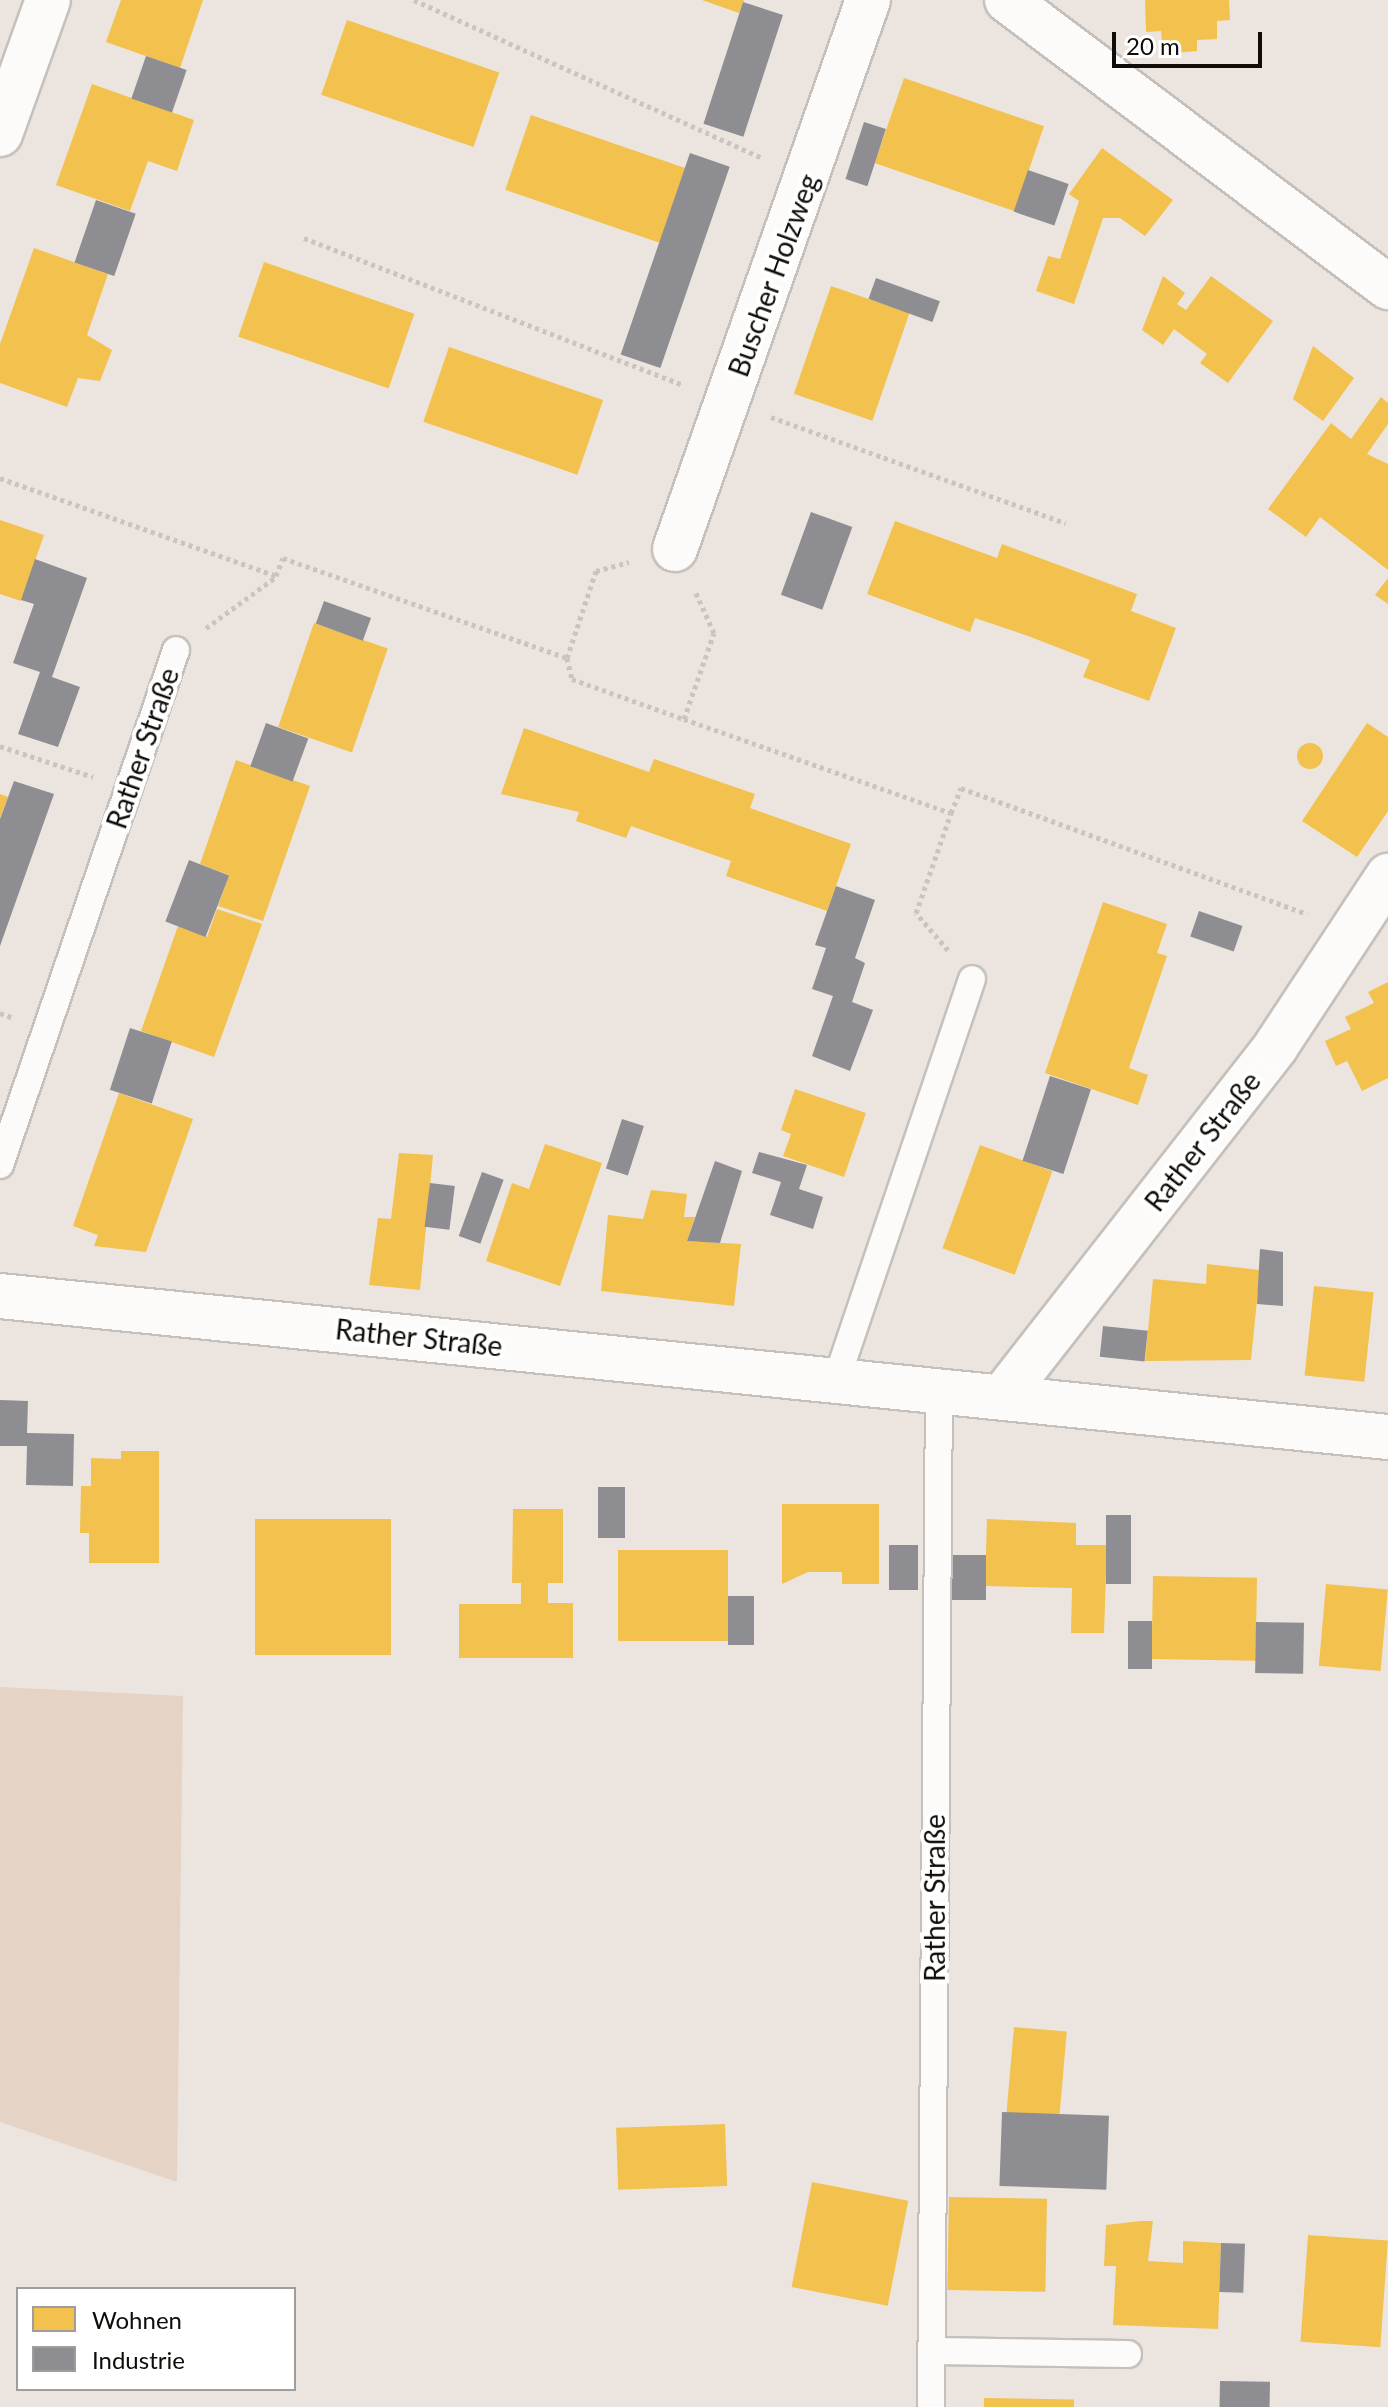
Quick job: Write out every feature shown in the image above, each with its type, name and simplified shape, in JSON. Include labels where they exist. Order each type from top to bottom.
[{"type":"street","points":[[0,134],[48,0]]},
{"type":"street","name":"Buscher Holzweg","points":[[675,549],[810,175],[868,0]]},
{"type":"street","points":[[1023,5],[1388,287]]},
{"type":"street","name":"Rather Straße","points":[[1003,1396],[1276,1046],[1388,876]]},
{"type":"street","name":"Rather Straße","points":[[0,1296],[837,1378],[1388,1437]]},
{"type":"lane","name":"Rather Straße","points":[[0,1165],[176,650]]},
{"type":"lane","points":[[837,1378],[972,979]]},
{"type":"lane","name":"Rather Straße","points":[[931,2407],[939,1389]]},
{"type":"lane","points":[[932,2351],[1128,2354]]},
{"type":"path","points":[[414,0],[715,140],[810,175]]},
{"type":"path","points":[[0,478],[276,576]]},
{"type":"path","points":[[684,719],[714,633],[675,549],[596,571],[567,658],[572,679],[684,719],[951,813]]},
{"type":"path","points":[[176,650],[276,576],[283,558],[567,658]]},
{"type":"path","points":[[0,746],[128,789]]},
{"type":"path","points":[[972,979],[916,913],[961,788],[1351,932]]},
{"type":"shaded area","points":[[0,1687],[183,1696],[177,2182],[0,2122]]},
{"type":"building: Wohnen","points":[[121,0],[203,0],[180,68],[106,42]]},
{"type":"building: Wohnen","points":[[702,0],[744,0],[739,13]]},
{"type":"building: Wohnen","points":[[1145,0],[1229,0],[1230,20],[1217,21],[1217,39],[1197,40],[1197,51],[1163,54],[1161,31],[1146,32]]},
{"type":"building: Wohnen","points":[[347,20],[499,72],[474,147],[321,95]]},
{"type":"building: Wohnen","points":[[904,78],[1044,126],[1015,211],[875,163]]},
{"type":"building: Wohnen","points":[[92,84],[194,120],[177,171],[148,161],[130,211],[56,185]]},
{"type":"building: Wohnen","points":[[531,115],[685,168],[659,243],[505,190]]},
{"type":"building: Wohnen","points":[[1102,148],[1173,200],[1145,236],[1120,218],[1103,218],[1074,304],[1036,291],[1048,256],[1060,259],[1079,201],[1069,194]]},
{"type":"building: Wohnen","points":[[34,248],[108,274],[87,335],[112,350],[100,381],[78,378],[67,407],[0,383],[0,344]]},
{"type":"building: Wohnen","points":[[264,262],[414,314],[389,388],[238,337]]},
{"type":"building: Wohnen","points":[[1163,276],[1185,293],[1177,304],[1186,310],[1211,276],[1273,321],[1228,383],[1200,363],[1207,354],[1174,329],[1163,345],[1142,330]]},
{"type":"building: Wohnen","points":[[831,286],[909,313],[872,421],[794,394]]},
{"type":"building: Wohnen","points":[[1313,346],[1354,378],[1323,421],[1293,399]]},
{"type":"building: Wohnen","points":[[449,347],[603,400],[577,475],[423,422]]},
{"type":"building: Wohnen","points":[[1381,397],[1388,403],[1388,424],[1367,454],[1388,464],[1388,570],[1320,517],[1306,537],[1268,509],[1331,423],[1351,439]]},
{"type":"building: Wohnen","points":[[0,520],[44,535],[21,601],[0,594]]},
{"type":"building: Wohnen","points":[[895,521],[997,558],[1002,544],[1137,594],[1131,611],[1176,628],[1149,701],[1083,677],[1090,660],[1028,636],[975,618],[970,632],[867,594]]},
{"type":"building: Wohnen","points":[[1388,578],[1388,604],[1375,595]]},
{"type":"building: Wohnen","points":[[314,623],[388,648],[352,752],[278,727]]},
{"type":"building: Wohnen","points":[[1367,723],[1388,737],[1388,811],[1357,857],[1302,821]]},
{"type":"building: Wohnen","points":[[524,728],[649,772],[654,759],[755,794],[750,808],[851,844],[827,911],[726,876],[731,861],[631,826],[626,838],[576,821],[579,812],[501,794]]},
{"type":"building: Wohnen","points":[[1310,743],[1319,747],[1323,756],[1319,765],[1310,769],[1301,765],[1297,756],[1301,747]]},
{"type":"building: Wohnen","points":[[236,760],[310,786],[263,921],[218,906],[229,875],[200,864]]},
{"type":"building: Wohnen","points":[[0,794],[8,797],[0,818]]},
{"type":"building: Wohnen","points":[[1103,902],[1167,924],[1157,953],[1167,956],[1129,1068],[1148,1075],[1138,1105],[1045,1073]]},
{"type":"building: Wohnen","points":[[217,909],[262,924],[214,1057],[141,1031],[178,926],[207,937]]},
{"type":"building: Wohnen","points":[[1388,982],[1388,1078],[1362,1091],[1347,1061],[1336,1066],[1325,1041],[1351,1029],[1345,1017],[1374,1003],[1368,992]]},
{"type":"building: Wohnen","points":[[795,1089],[866,1113],[844,1177],[783,1156],[791,1134],[781,1130]]},
{"type":"building: Wohnen","points":[[119,1093],[193,1119],[146,1252],[94,1246],[98,1235],[73,1226]]},
{"type":"building: Wohnen","points":[[545,1144],[602,1163],[560,1286],[486,1261],[512,1183],[529,1189]]},
{"type":"building: Wohnen","points":[[980,1145],[1052,1171],[1015,1275],[942,1248]]},
{"type":"building: Wohnen","points":[[399,1153],[433,1155],[420,1290],[369,1285],[378,1218],[391,1219]]},
{"type":"building: Wohnen","points":[[651,1190],[687,1194],[684,1217],[695,1217],[687,1241],[741,1244],[734,1306],[601,1291],[608,1215],[643,1219]]},
{"type":"building: Wohnen","points":[[1207,1264],[1260,1270],[1251,1360],[1145,1361],[1153,1279],[1206,1284]]},
{"type":"building: Wohnen","points":[[1314,1286],[1374,1292],[1364,1382],[1305,1376]]},
{"type":"building: Wohnen","points":[[121,1451],[159,1451],[159,1563],[89,1563],[89,1533],[80,1533],[81,1486],[91,1486],[91,1458],[121,1459]]},
{"type":"building: Wohnen","points":[[782,1504],[879,1504],[879,1584],[842,1584],[842,1572],[808,1572],[782,1584]]},
{"type":"building: Wohnen","points":[[513,1509],[563,1509],[563,1583],[548,1583],[548,1603],[573,1603],[573,1658],[459,1658],[459,1604],[521,1604],[521,1583],[512,1583]]},
{"type":"building: Wohnen","points":[[255,1519],[391,1519],[391,1655],[255,1655]]},
{"type":"building: Wohnen","points":[[987,1519],[1076,1523],[1076,1545],[1107,1545],[1104,1633],[1071,1633],[1072,1588],[985,1586]]},
{"type":"building: Wohnen","points":[[618,1550],[728,1550],[728,1641],[618,1641]]},
{"type":"building: Wohnen","points":[[1153,1576],[1257,1578],[1256,1661],[1152,1659]]},
{"type":"building: Wohnen","points":[[1326,1584],[1388,1589],[1381,1671],[1319,1666]]},
{"type":"building: Wohnen","points":[[1014,2027],[1067,2032],[1059,2117],[1007,2113]]},
{"type":"building: Wohnen","points":[[725,2124],[727,2186],[618,2190],[616,2128]]},
{"type":"building: Wohnen","points":[[812,2182],[908,2201],[888,2306],[792,2287]]},
{"type":"building: Wohnen","points":[[949,2197],[1047,2199],[1045,2292],[947,2290]]},
{"type":"building: Wohnen","points":[[1153,2221],[1148,2261],[1183,2263],[1183,2241],[1221,2243],[1218,2329],[1113,2325],[1116,2266],[1104,2266],[1106,2225]]},
{"type":"building: Wohnen","points":[[1308,2235],[1388,2241],[1380,2347],[1301,2342]]},
{"type":"building: Wohnen","points":[[984,2398],[1074,2400],[1074,2407],[984,2407]]},
{"type":"building: Industrie","points":[[743,2],[783,15],[743,137],[703,124]]},
{"type":"building: Industrie","points":[[146,56],[187,70],[172,113],[131,99]]},
{"type":"building: Industrie","points":[[864,122],[886,129],[867,186],[845,179]]},
{"type":"building: Industrie","points":[[690,153],[730,167],[660,368],[621,354]]},
{"type":"building: Industrie","points":[[1028,170],[1069,184],[1054,226],[1014,212]]},
{"type":"building: Industrie","points":[[96,200],[136,214],[114,276],[75,262]]},
{"type":"building: Industrie","points":[[876,278],[940,301],[932,322],[868,299]]},
{"type":"building: Industrie","points":[[811,512],[852,527],[822,610],[781,595]]},
{"type":"building: Industrie","points":[[35,559],[87,578],[52,677],[80,687],[58,747],[18,734],[40,672],[13,663],[34,604],[21,600]]},
{"type":"building: Industrie","points":[[324,601],[371,618],[363,641],[316,624]]},
{"type":"building: Industrie","points":[[266,723],[308,738],[293,782],[250,766]]},
{"type":"building: Industrie","points":[[14,781],[54,794],[0,946],[0,819]]},
{"type":"building: Industrie","points":[[189,860],[229,875],[205,937],[165,922]]},
{"type":"building: Industrie","points":[[836,886],[875,900],[855,958],[865,963],[852,1002],[873,1010],[850,1071],[812,1056],[833,996],[812,989],[826,948],[815,945]]},
{"type":"building: Industrie","points":[[1199,911],[1242,926],[1234,952],[1190,937]]},
{"type":"building: Industrie","points":[[130,1028],[172,1042],[152,1103],[110,1090]]},
{"type":"building: Industrie","points":[[1050,1076],[1091,1089],[1063,1174],[1022,1161]]},
{"type":"building: Industrie","points":[[622,1119],[644,1126],[628,1176],[606,1168]]},
{"type":"building: Industrie","points":[[759,1152],[807,1165],[799,1189],[823,1197],[813,1229],[770,1215],[781,1182],[752,1173]]},
{"type":"building: Industrie","points":[[715,1161],[742,1171],[720,1243],[687,1241]]},
{"type":"building: Industrie","points":[[482,1172],[504,1180],[480,1244],[459,1236]]},
{"type":"building: Industrie","points":[[430,1183],[455,1186],[449,1230],[425,1227]]},
{"type":"building: Industrie","points":[[1260,1249],[1283,1252],[1283,1306],[1257,1304]]},
{"type":"building: Industrie","points":[[1103,1326],[1148,1331],[1145,1362],[1100,1357]]},
{"type":"building: Industrie","points":[[0,1400],[28,1401],[27,1433],[74,1434],[73,1486],[26,1485],[27,1446],[0,1446]]},
{"type":"building: Industrie","points":[[598,1487],[625,1487],[625,1538],[598,1538]]},
{"type":"building: Industrie","points":[[1106,1515],[1131,1515],[1131,1584],[1106,1584]]},
{"type":"building: Industrie","points":[[889,1545],[918,1545],[918,1590],[889,1590]]},
{"type":"building: Industrie","points":[[952,1555],[986,1555],[986,1600],[952,1600]]},
{"type":"building: Industrie","points":[[728,1596],[754,1596],[754,1645],[728,1645]]},
{"type":"building: Industrie","points":[[1128,1621],[1152,1621],[1152,1669],[1128,1669]]},
{"type":"building: Industrie","points":[[1256,1622],[1304,1623],[1303,1674],[1255,1673]]},
{"type":"building: Industrie","points":[[1002,2112],[1109,2116],[1106,2190],[999,2186]]},
{"type":"building: Industrie","points":[[1221,2243],[1245,2244],[1243,2293],[1219,2292]]},
{"type":"building: Industrie","points":[[1220,2381],[1270,2382],[1270,2407],[1220,2407]]}]
